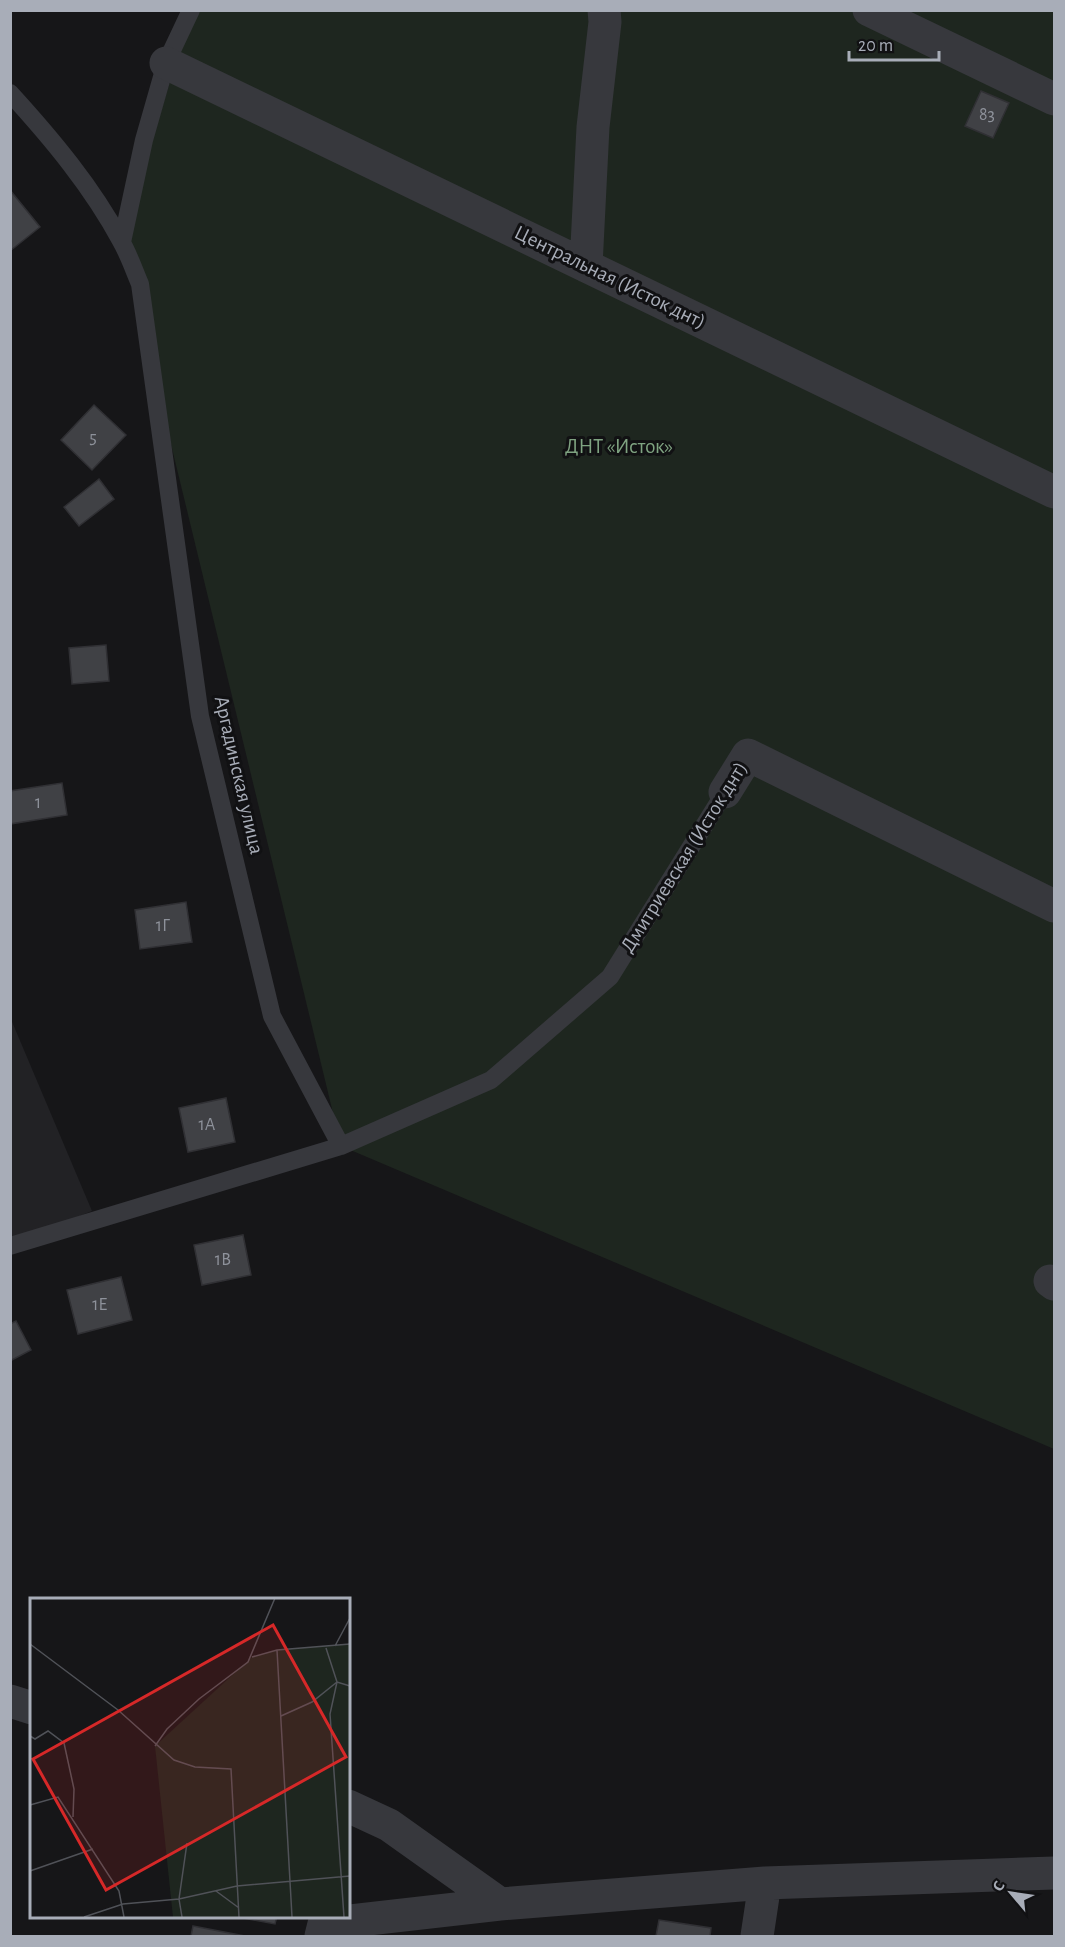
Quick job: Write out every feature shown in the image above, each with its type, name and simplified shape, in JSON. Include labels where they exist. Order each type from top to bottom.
[{"type":"street","points":[[586,266],[593,128],[605,22],[604,10]]},
{"type":"street","points":[[869,10],[1054,99]]},
{"type":"street","name":"Центральная (Исток днт)","points":[[166,63],[1054,492]]},
{"type":"street","name":"Дмитриевская (Исток днт)","points":[[725,792],[748,755],[1054,906]]},
{"type":"street","points":[[10,1701],[30,1707]]},
{"type":"street","points":[[350,1807],[389,1825],[500,1904]]},
{"type":"street","points":[[321,1936],[324,1924],[500,1904],[765,1883],[1054,1873]]},
{"type":"street","points":[[757,1936],[765,1883]]},
{"type":"lane","points":[[122,242],[144,140],[166,63],[191,10]]},
{"type":"lane","name":"Аргадинская улица","points":[[10,93],[44,130],[90,190],[122,242],[140,284],[200,716],[272,1016],[341,1146]]},
{"type":"lane","name":"Дмитриевская (Исток днт)","points":[[341,1146],[490,1080],[610,977],[725,792]]},
{"type":"lane","points":[[10,1246],[341,1146]]},
{"type":"shaded area","points":[[10,1017],[92,1211],[11,1244],[10,1244]]},
{"type":"green space","name":"ДНТ «Исток»","points":[[191,11],[1054,11],[1054,1449],[341,1146],[122,242]]},
{"type":"building","points":[[981,91],[1009,103],[993,138],[965,126]]},
{"type":"building","points":[[10,190],[40,227],[10,251]]},
{"type":"building","points":[[94,405],[126,435],[92,470],[61,440]]},
{"type":"building","points":[[99,479],[114,499],[79,526],[64,507]]},
{"type":"building","points":[[106,645],[109,681],[72,684],[69,648]]},
{"type":"building","points":[[62,783],[67,815],[10,824],[10,791]]},
{"type":"building","points":[[186,902],[192,942],[140,949],[135,910]]},
{"type":"building","points":[[226,1098],[235,1142],[188,1152],[179,1108]]},
{"type":"building","points":[[243,1235],[251,1275],[202,1285],[194,1245]]},
{"type":"building","points":[[121,1277],[132,1320],[78,1334],[67,1290]]},
{"type":"building","points":[[16,1321],[31,1350],[10,1361],[10,1324]]},
{"type":"building","points":[[237,1917],[277,1917],[275,1924]]},
{"type":"building","points":[[659,1920],[711,1928],[710,1936],[656,1936]]},
{"type":"building","points":[[193,1926],[245,1936],[191,1936]]}]
